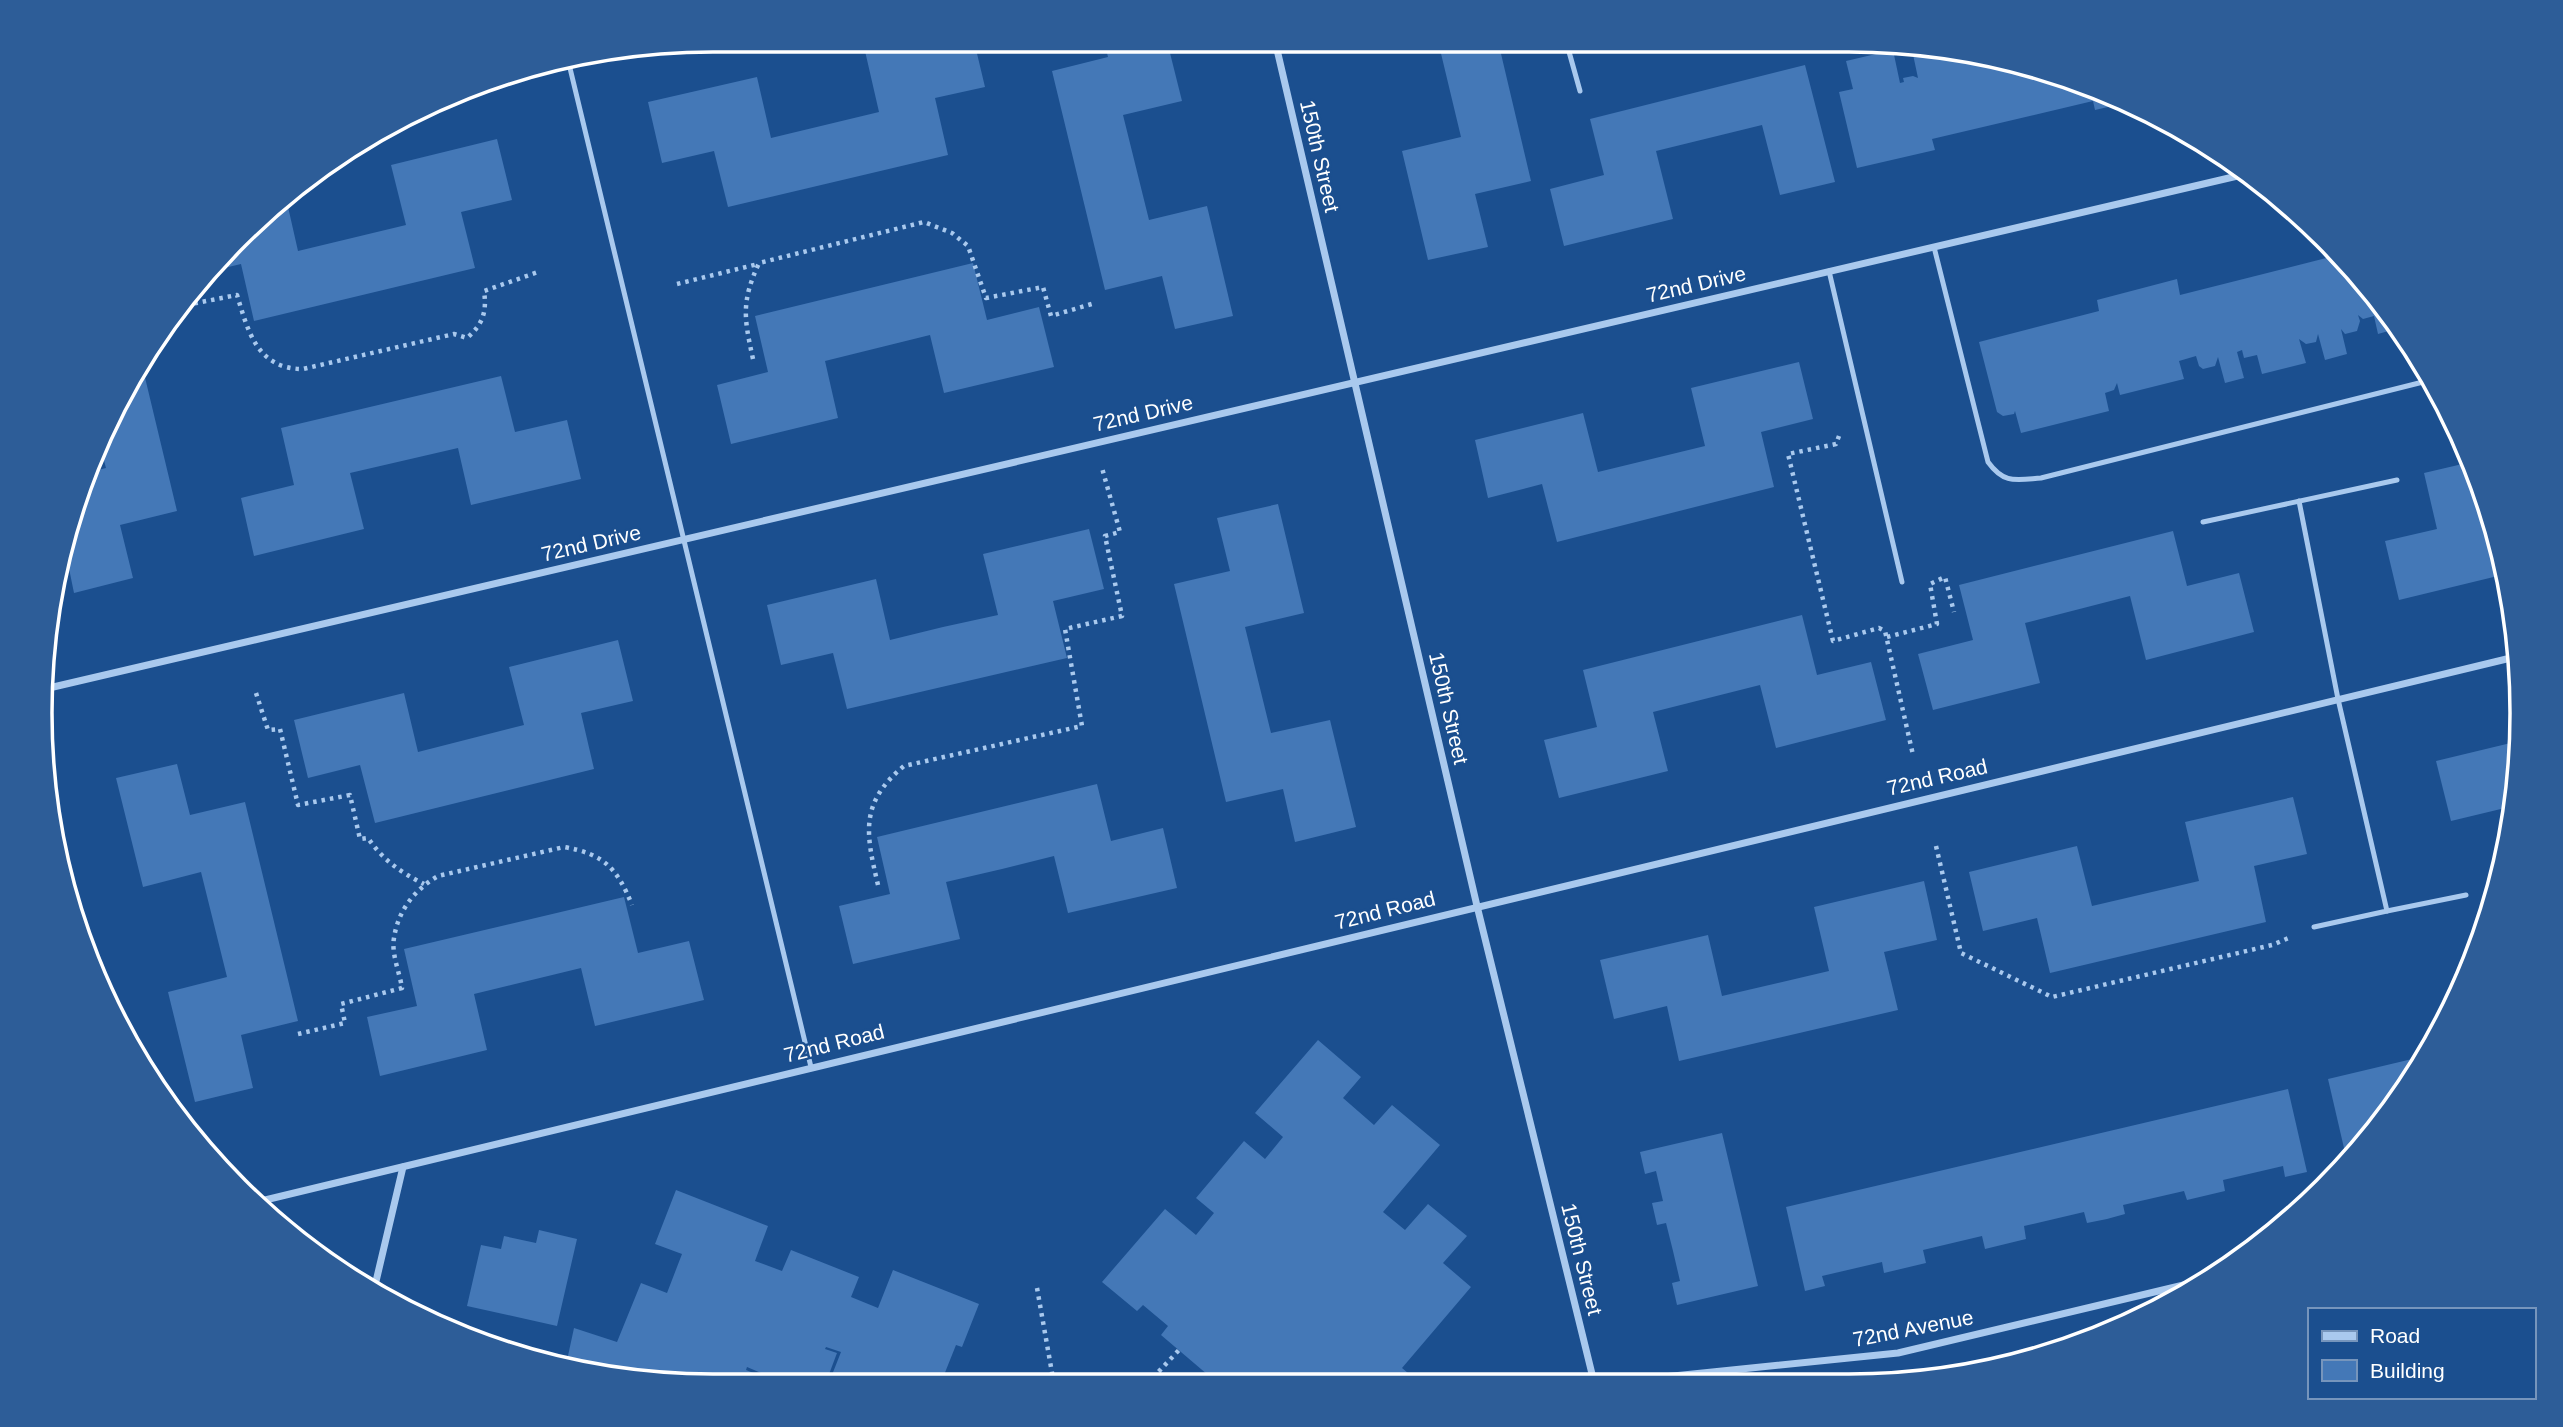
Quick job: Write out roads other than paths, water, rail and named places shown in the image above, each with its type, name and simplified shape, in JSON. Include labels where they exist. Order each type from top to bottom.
[{"type":"street","name":"150th Street","points":[[1278,52],[1477,906],[1592,1374]]},
{"type":"street","name":"72nd Drive","points":[[53,687],[2235,177]]},
{"type":"street","name":"72nd Road","points":[[267,1200],[2508,659]]},
{"type":"street","points":[[376,1282],[403,1167]]},
{"type":"street","name":"72nd Avenue","points":[[1693,1374],[1898,1353],[2180,1286]]},
{"type":"lane","points":[[1569,52],[1580,91]]},
{"type":"lane","points":[[570,68],[811,1067]]},
{"type":"lane","points":[[1934,247],[1988,462],[1998,475],[2014,481],[2041,478],[2422,382]]},
{"type":"lane","points":[[1829,271],[1902,582]]},
{"type":"lane","points":[[2203,522],[2397,480]]},
{"type":"lane","points":[[2299,501],[2338,699],[2388,911]]},
{"type":"lane","points":[[2314,927],[2466,895]]}]
